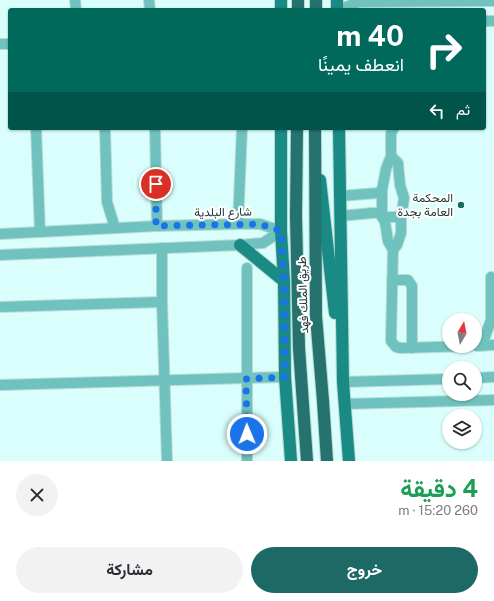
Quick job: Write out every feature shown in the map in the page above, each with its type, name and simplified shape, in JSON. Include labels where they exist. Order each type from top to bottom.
[{"type":"highway","name":"طريق الملك فهد","points":[[297,130],[296,216],[299,348],[308,461]]},
{"type":"highway","name":"طريق الملك فهد","points":[[315,133],[316,316],[327,461]]},
{"type":"main road","points":[[281,130],[281,231],[284,281],[285,377],[292,461]]},
{"type":"main road","points":[[339,130],[343,382],[349,461]]},
{"type":"main road","points":[[315,133],[343,382]]},
{"type":"main road","points":[[240,245],[284,281]]},
{"type":"street","points":[[342,8],[359,2],[494,1]]},
{"type":"street","points":[[36,130],[40,232]]},
{"type":"street","points":[[105,130],[106,202],[115,228]]},
{"type":"street","points":[[155,130],[156,226]]},
{"type":"street","points":[[238,224],[242,130]]},
{"type":"street","points":[[382,217],[383,188],[386,168],[391,156],[391,133],[393,130]]},
{"type":"street","points":[[391,156],[398,163],[400,185],[404,198],[401,217],[401,233],[397,245],[393,250]]},
{"type":"street","points":[[340,196],[378,193],[383,188],[400,185]]},
{"type":"street","points":[[340,216],[372,213],[379,214],[385,222],[388,241],[393,250],[391,341],[396,347],[442,347]]},
{"type":"street","points":[[382,217],[401,217]]},
{"type":"street","name":"شارع البلدية","points":[[0,234],[156,226],[238,224],[260,224],[281,231]]},
{"type":"street","points":[[0,255],[240,245],[263,243],[281,231]]},
{"type":"street","points":[[162,248],[162,302],[167,461]]},
{"type":"street","points":[[247,268],[247,461]]},
{"type":"street","points":[[482,338],[491,320],[490,277]]},
{"type":"street","points":[[392,280],[408,280],[412,286],[412,348]]},
{"type":"street","points":[[0,307],[162,302]]},
{"type":"street","points":[[482,346],[494,345]]},
{"type":"street","points":[[0,385],[285,377]]},
{"type":"street","points":[[482,378],[494,378]]},
{"type":"street","points":[[343,382],[442,379]]},
{"type":"street","points":[[344,404],[494,400]]},
{"type":"place","name":"المحكمة العامة بجدة","points":[[461,205]]},
{"type":"route","points":[[156,184],[156,226],[260,224],[281,231],[284,281],[285,377],[246,379],[247,434]]}]
